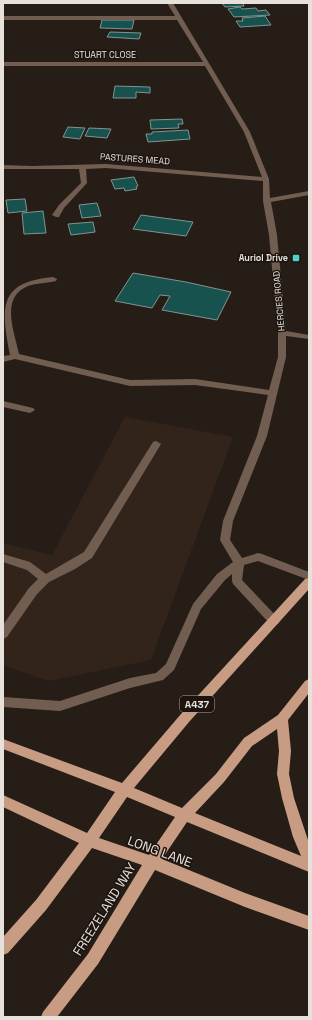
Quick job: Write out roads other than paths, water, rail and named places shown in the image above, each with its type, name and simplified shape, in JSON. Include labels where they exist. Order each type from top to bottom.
[{"type":"main road","name":"A437","points":[[124,790],[185,718],[309,582]]},
{"type":"main road","name":"FREEZELAND WAY","points":[[48,1017],[93,959],[152,862],[184,815],[220,778],[248,742],[282,719],[309,684]]},
{"type":"main road","points":[[282,719],[285,751],[282,774],[300,837],[309,859]]},
{"type":"main road","points":[[3,744],[124,790],[309,866]]},
{"type":"main road","points":[[3,948],[41,905],[89,841],[124,790]]},
{"type":"main road","name":"LONG LANE","points":[[3,801],[89,841],[152,862],[245,900],[309,923]]},
{"type":"street","name":"HERCIES ROAD","points":[[170,3],[247,132],[266,179],[267,200],[273,235],[282,333],[282,357],[262,436],[228,521],[225,540],[239,563]]},
{"type":"street","points":[[3,18],[179,18]]},
{"type":"street","name":"STUART CLOSE","points":[[3,64],[207,64]]},
{"type":"street","points":[[56,215],[62,205],[80,190],[84,183],[82,166]]},
{"type":"street","name":"PASTURES MEAD","points":[[3,167],[32,168],[82,166],[138,168],[266,179]]},
{"type":"street","points":[[267,200],[309,193]]},
{"type":"street","points":[[15,356],[6,305],[9,296],[16,289],[27,283],[53,279]]},
{"type":"street","points":[[282,333],[309,337]]},
{"type":"street","points":[[3,359],[15,356],[130,383],[195,382],[274,393]]},
{"type":"street","points":[[3,404],[30,410]]},
{"type":"street","points":[[3,634],[33,592],[45,579],[71,566],[88,555],[156,444]]},
{"type":"street","points":[[3,702],[60,706],[130,683],[159,677],[170,667],[197,607],[221,577],[239,563],[258,557],[309,576]]},
{"type":"street","points":[[3,558],[20,562],[37,570],[45,579]]},
{"type":"street","points":[[239,563],[237,581],[274,621]]},
{"type":"place","name":"Auriol Drive","points":[[296,258]]}]
